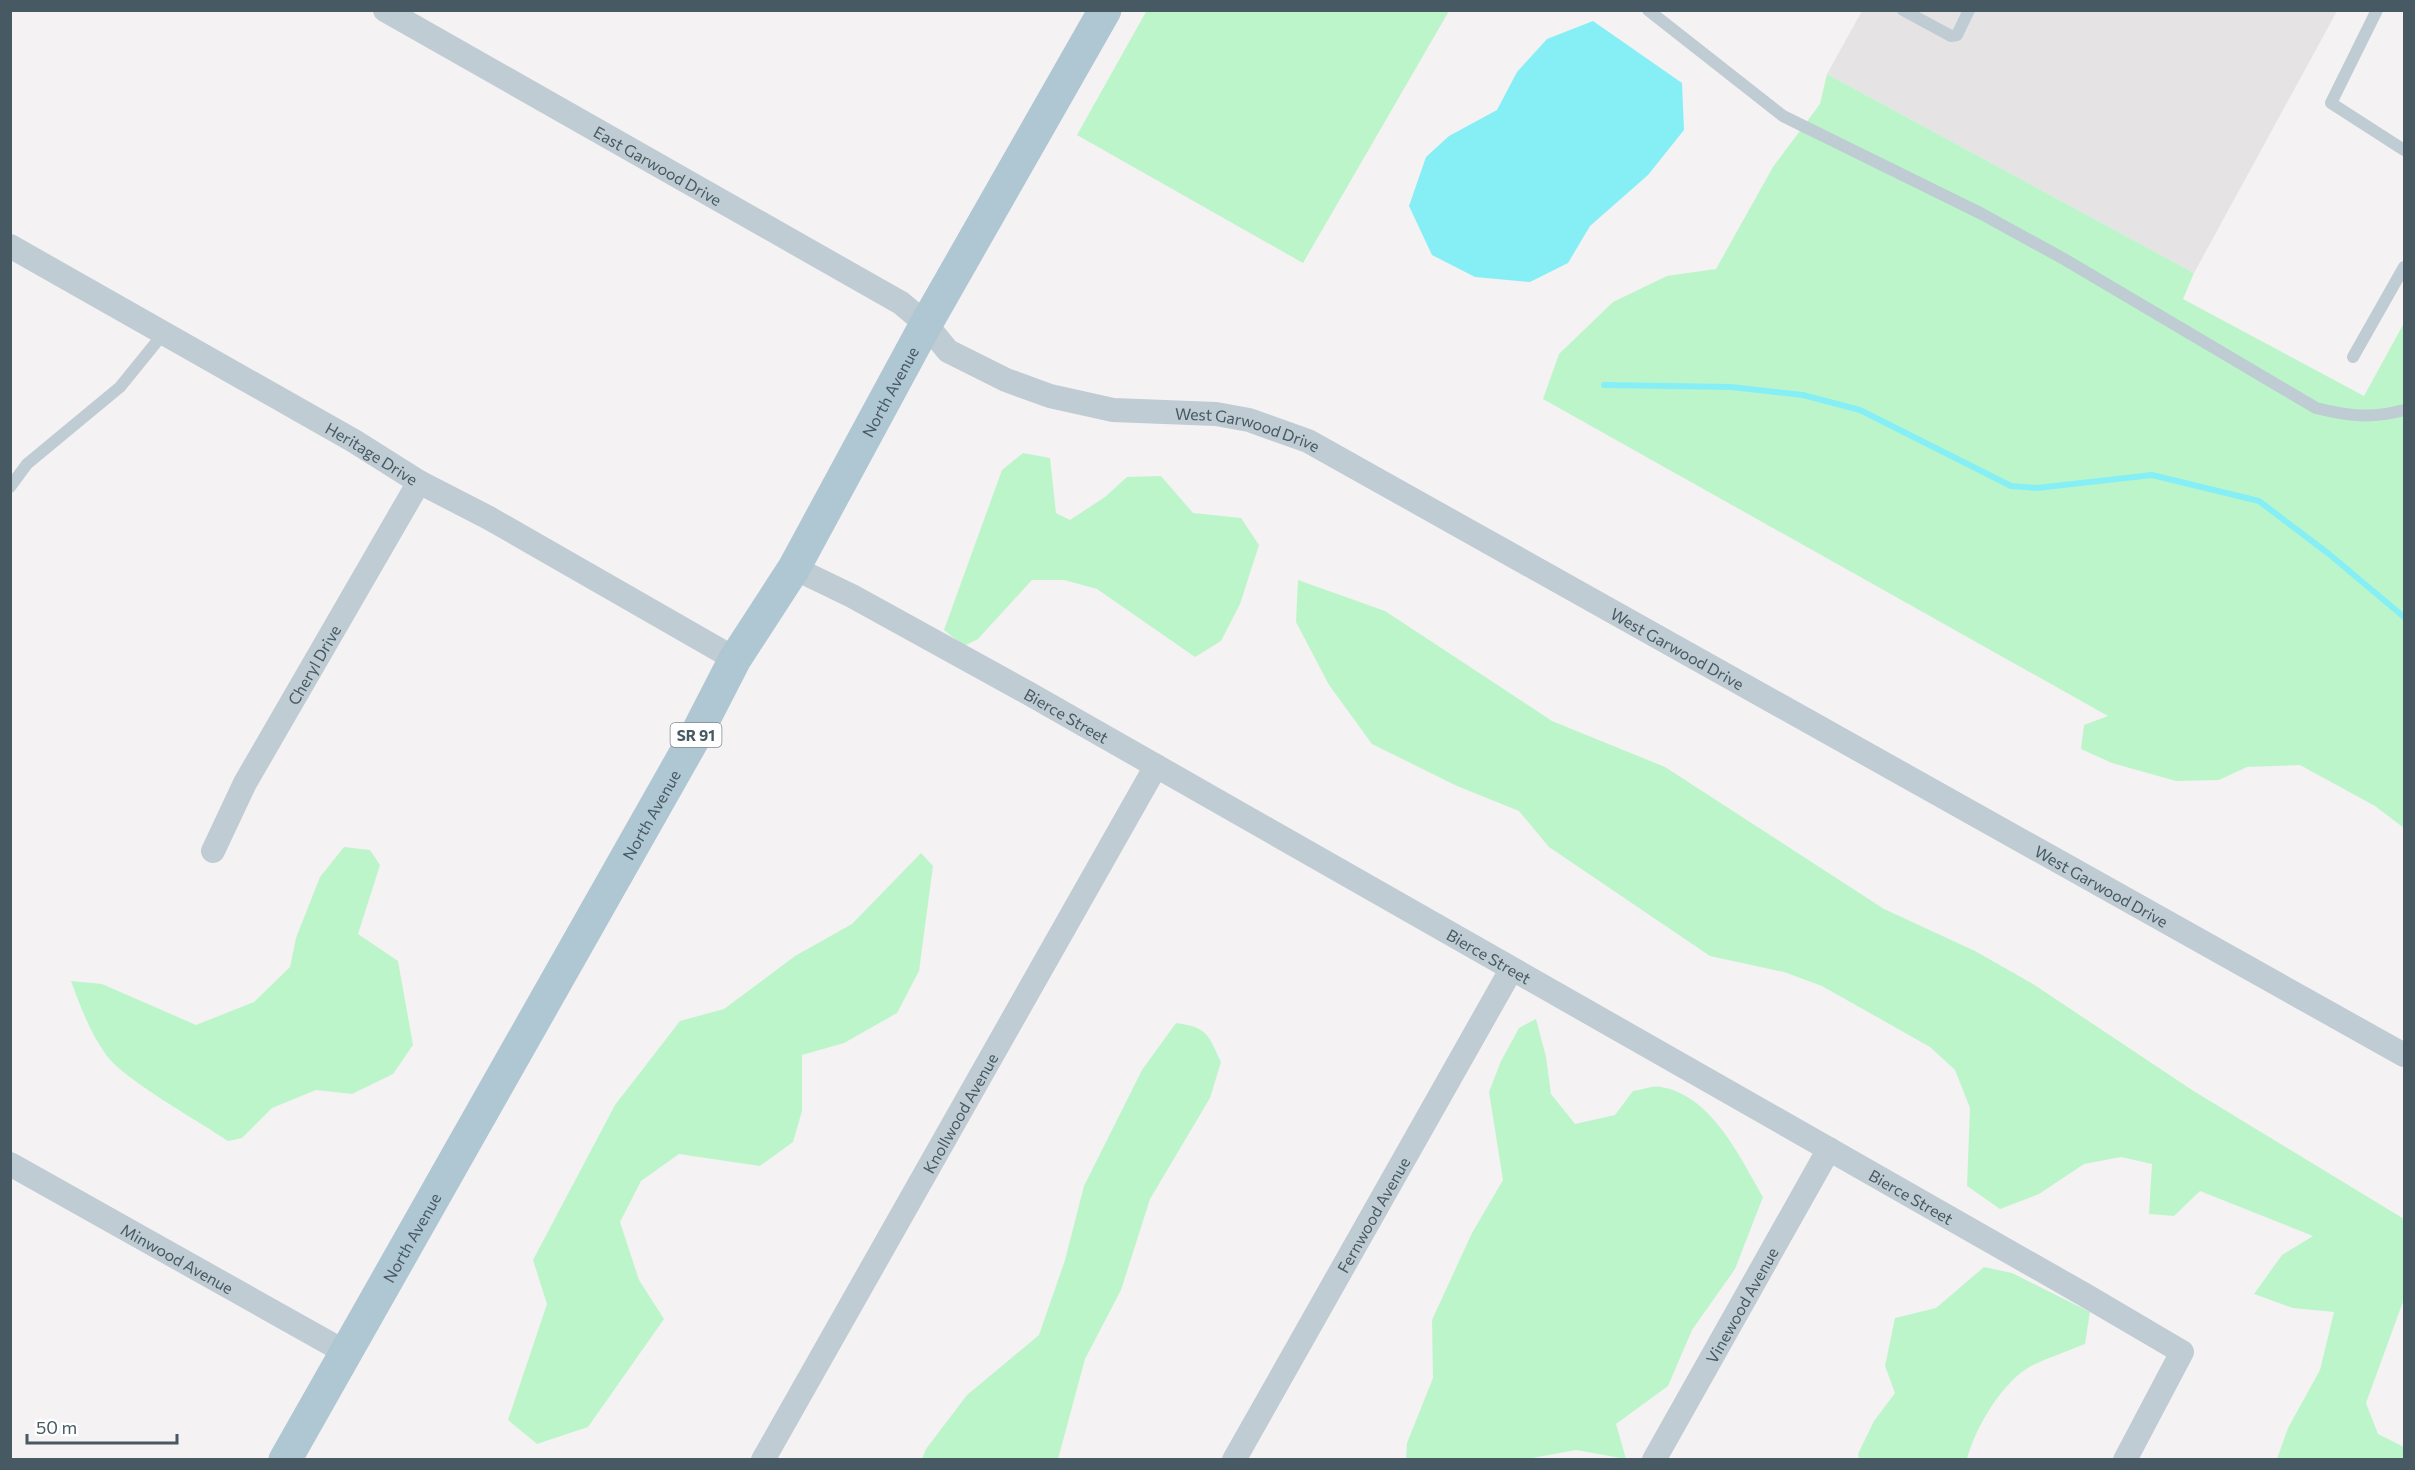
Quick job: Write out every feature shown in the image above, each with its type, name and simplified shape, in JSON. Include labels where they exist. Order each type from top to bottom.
[{"type":"main road","name":"North Avenue","points":[[285,1460],[698,731],[735,659],[794,568],[926,324],[1105,10]]},
{"type":"street","name":"East Garwood Drive","points":[[385,10],[901,303],[926,324]]},
{"type":"street","name":"Heritage Drive","points":[[10,246],[354,441],[418,482],[489,518],[735,659]]},
{"type":"street","name":"West Garwood Drive","points":[[926,324],[948,351],[996,375],[1050,396],[1113,410],[1216,414],[1249,420],[1308,441],[2404,1055]]},
{"type":"street","name":"Cheryl Drive","points":[[213,851],[245,783],[418,482]]},
{"type":"street","name":"Bierce Street","points":[[794,568],[863,602],[1156,766],[2182,1352],[2125,1460]]},
{"type":"street","name":"Knollwood Avenue","points":[[763,1460],[1156,766]]},
{"type":"street","name":"Fernwood Avenue","points":[[1234,1460],[1511,970]]},
{"type":"street","name":"Vinewood Avenue","points":[[1654,1460],[1829,1149]]},
{"type":"street","name":"Minwood Avenue","points":[[10,1164],[345,1352]]},
{"type":"lane","points":[[1648,10],[1783,116],[2013,231],[2316,408],[2350,417],[2374,417],[2404,410]]},
{"type":"lane","points":[[1903,10],[1951,36],[1957,35],[1969,10]]},
{"type":"lane","points":[[2378,10],[2331,103],[2404,150]]},
{"type":"lane","points":[[2353,357],[2404,267]]},
{"type":"lane","points":[[10,487],[27,464],[120,387],[163,334]]},
{"type":"shaded area","points":[[1862,11],[2337,11],[2194,273],[1827,74]]},
{"type":"green space","points":[[1147,10],[1449,11],[1303,263],[1077,135]]},
{"type":"green space","points":[[1827,74],[2194,273],[2183,299],[2364,396],[2404,323],[2404,828],[2375,806],[2300,765],[2247,767],[2219,780],[2176,781],[2112,763],[2081,749],[2084,725],[2108,716],[1543,399],[1559,354],[1613,302],[1667,276],[1716,269],[1773,167],[1820,104]]},
{"type":"green space","points":[[1023,453],[1050,458],[1056,513],[1070,520],[1105,497],[1127,477],[1161,476],[1193,513],[1241,518],[1259,545],[1240,604],[1221,641],[1195,657],[1097,589],[1064,580],[1032,580],[978,639],[964,646],[944,630],[1002,470]]},
{"type":"green space","points":[[1298,580],[1385,611],[1552,721],[1665,767],[1884,909],[1975,951],[2033,984],[2192,1090],[2404,1219],[2404,1299],[2366,1403],[2378,1434],[2404,1447],[2404,1459],[2277,1459],[2288,1428],[2320,1370],[2334,1312],[2293,1308],[2254,1294],[2282,1255],[2313,1236],[2200,1191],[2174,1216],[2149,1214],[2152,1164],[2121,1157],[2084,1164],[2039,1194],[2000,1209],[1967,1186],[1970,1108],[1955,1070],[1930,1047],[1822,986],[1784,972],[1710,956],[1549,847],[1519,811],[1457,786],[1372,744],[1329,685],[1296,622]]},
{"type":"green space","points":[[344,847],[370,850],[380,865],[358,934],[398,961],[413,1045],[393,1074],[352,1094],[316,1090],[272,1108],[242,1138],[228,1141],[146,1089],[116,1066],[96,1038],[82,1011],[71,981],[102,984],[196,1025],[254,1002],[290,967],[296,938],[320,877]]},
{"type":"green space","points":[[921,853],[933,866],[919,971],[897,1013],[844,1043],[802,1055],[802,1111],[793,1142],[760,1166],[679,1154],[641,1181],[620,1222],[639,1280],[664,1319],[588,1427],[537,1444],[508,1420],[547,1304],[533,1260],[615,1105],[680,1021],[724,1009],[795,956],[852,924]]},
{"type":"green space","points":[[1536,1019],[1546,1057],[1551,1094],[1575,1124],[1615,1115],[1633,1091],[1658,1087],[1679,1092],[1695,1102],[1722,1130],[1763,1197],[1735,1269],[1692,1330],[1668,1386],[1616,1424],[1626,1459],[1576,1450],[1527,1459],[1406,1459],[1407,1443],[1433,1378],[1432,1320],[1472,1233],[1503,1180],[1489,1092],[1501,1061],[1519,1028]]},
{"type":"green space","points":[[1176,1023],[1194,1027],[1205,1034],[1221,1062],[1210,1098],[1150,1199],[1121,1290],[1085,1359],[1058,1459],[922,1459],[926,1449],[967,1395],[1039,1335],[1065,1260],[1084,1186],[1142,1070]]},
{"type":"green space","points":[[1984,1267],[2012,1273],[2090,1312],[2085,1344],[2033,1365],[2011,1382],[1983,1420],[1967,1459],[1859,1459],[1858,1454],[1874,1421],[1895,1393],[1885,1366],[1895,1318],[1936,1308]]},
{"type":"water","points":[[1593,21],[1682,83],[1684,130],[1648,175],[1590,226],[1568,263],[1530,282],[1475,277],[1432,255],[1409,206],[1426,157],[1449,136],[1497,110],[1517,72],[1547,39]]},
{"type":"waterway","points":[[1604,385],[1731,387],[1803,395],[1860,410],[2011,486],[2037,488],[2152,475],[2259,501],[2329,554],[2404,617]]}]
